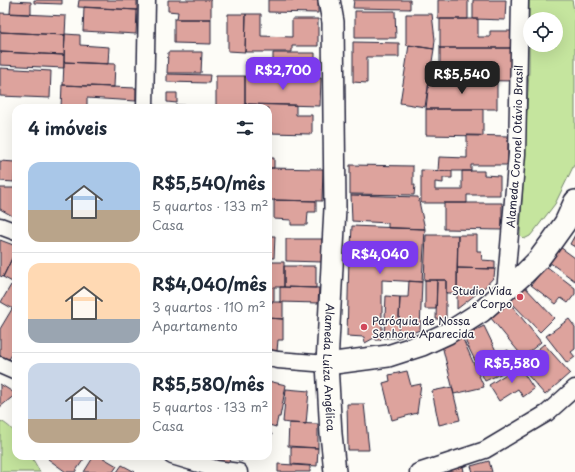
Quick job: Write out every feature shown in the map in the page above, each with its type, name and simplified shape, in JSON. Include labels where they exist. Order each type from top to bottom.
[{"type":"street","points":[[145,104],[147,0]]},
{"type":"street","name":"Alameda Luíza Angélica","points":[[329,0],[333,28],[335,208],[327,364],[331,434],[336,472]]},
{"type":"street","name":"Alameda Coronel Otávio Brasil","points":[[505,292],[517,154],[520,0]]},
{"type":"street","points":[[272,359],[327,364],[388,356],[422,345],[448,332],[481,312],[531,268],[550,244],[575,201]]},
{"type":"street","points":[[0,226],[12,230]]},
{"type":"street","points":[[0,365],[12,370]]},
{"type":"street","points":[[418,472],[485,450],[547,414],[575,388]]},
{"type":"street","points":[[186,460],[216,469],[239,472]]},
{"type":"green space","points":[[529,0],[572,0],[575,15],[575,163],[555,204],[530,236],[524,239],[520,235],[529,52],[563,52],[563,12],[529,12]]},
{"type":"green space","points":[[0,421],[12,429],[12,460],[33,460],[40,472],[0,472]]},
{"type":"building","points":[[34,0],[62,0],[62,4],[34,3]]},
{"type":"building","points":[[79,0],[137,0],[137,10],[78,7]]},
{"type":"building","points":[[168,0],[211,0],[211,19],[177,19],[178,12],[168,11]]},
{"type":"building","points":[[268,0],[318,0],[318,13],[268,12]]},
{"type":"building","points":[[354,0],[410,0],[410,9],[353,8]]},
{"type":"building","points":[[438,0],[468,0],[468,19],[438,19]]},
{"type":"building","points":[[473,0],[506,0],[505,20],[473,19]]},
{"type":"building","points":[[11,1],[31,2],[31,14],[10,13]]},
{"type":"building","points":[[84,7],[137,10],[136,34],[83,31]]},
{"type":"building","points":[[355,11],[395,11],[396,38],[355,38]]},
{"type":"building","points":[[0,13],[66,16],[65,35],[0,32]]},
{"type":"building","points":[[228,14],[246,14],[245,52],[228,51]]},
{"type":"building","points":[[246,14],[261,14],[261,36],[292,37],[292,19],[318,19],[318,46],[292,46],[292,52],[245,52]]},
{"type":"building","points":[[406,14],[432,14],[435,40],[434,49],[406,45]]},
{"type":"building","points":[[174,19],[211,19],[211,44],[174,43]]},
{"type":"building","points":[[440,19],[478,19],[478,37],[490,37],[490,31],[511,31],[511,48],[440,48]]},
{"type":"building","points":[[0,32],[65,35],[64,55],[0,52]]},
{"type":"building","points":[[65,34],[80,35],[80,45],[109,47],[108,64],[64,62]]},
{"type":"building","points":[[353,42],[399,43],[399,57],[367,57],[367,83],[353,82]]},
{"type":"building","points":[[409,45],[434,49],[425,107],[400,103]]},
{"type":"building","points":[[440,48],[516,48],[516,81],[440,80]]},
{"type":"building","points":[[0,52],[64,55],[64,68],[0,65]]},
{"type":"building","points":[[168,52],[202,52],[201,73],[167,73]]},
{"type":"building","points":[[273,53],[315,53],[315,72],[273,72]]},
{"type":"building","points":[[64,62],[115,64],[114,87],[63,85]]},
{"type":"building","points":[[0,68],[51,71],[50,98],[0,96]]},
{"type":"building","points":[[167,74],[210,75],[209,83],[167,82]]},
{"type":"building","points":[[216,76],[245,76],[245,104],[216,104]]},
{"type":"building","points":[[245,76],[321,78],[320,106],[245,104]]},
{"type":"building","points":[[429,80],[497,80],[497,109],[426,109]]},
{"type":"building","points":[[62,85],[136,88],[136,101],[87,98],[87,104],[61,104]]},
{"type":"building","points":[[167,93],[177,93],[177,103],[167,102]]},
{"type":"building","points":[[272,105],[296,105],[296,115],[312,115],[312,134],[272,133]]},
{"type":"building","points":[[426,109],[483,109],[483,136],[426,135]]},
{"type":"building","points":[[467,135],[508,136],[508,165],[471,165],[471,171],[438,171],[439,157],[467,158]]},
{"type":"building","points":[[272,158],[274,158],[274,168],[272,168]]},
{"type":"building","points":[[0,161],[12,162],[12,182],[0,181]]},
{"type":"building","points":[[350,165],[413,166],[413,185],[415,185],[414,195],[350,194]]},
{"type":"building","points":[[272,168],[323,169],[322,201],[272,200]]},
{"type":"building","points":[[421,170],[452,171],[452,178],[443,178],[443,183],[435,182],[435,190],[462,190],[462,171],[484,171],[484,175],[500,176],[500,195],[467,195],[467,203],[421,203]]},
{"type":"building","points":[[0,188],[12,188],[12,216],[0,209]]},
{"type":"building","points":[[351,195],[418,197],[425,229],[388,228],[388,223],[352,221]]},
{"type":"building","points":[[274,200],[316,201],[316,212],[308,212],[307,225],[291,225],[291,220],[274,219]]},
{"type":"building","points":[[444,203],[502,203],[502,230],[444,229]]},
{"type":"building","points":[[352,226],[425,229],[422,282],[382,280],[383,337],[380,340],[376,340],[374,338],[365,343],[364,337],[347,336],[349,257],[400,260],[400,249],[351,246]]},
{"type":"building","points":[[426,235],[458,235],[457,293],[446,293],[446,280],[424,280]]},
{"type":"building","points":[[458,235],[477,235],[477,251],[481,251],[482,260],[495,261],[495,269],[457,268]]},
{"type":"building","points":[[575,235],[575,247],[570,244]]},
{"type":"building","points":[[272,236],[275,236],[274,258],[272,258]]},
{"type":"building","points":[[286,239],[322,239],[322,262],[286,261]]},
{"type":"building","points":[[0,240],[12,244],[12,258],[3,277],[0,276]]},
{"type":"building","points":[[560,247],[575,258],[575,281],[549,262]]},
{"type":"building","points":[[12,258],[12,282],[3,277]]},
{"type":"building","points":[[272,262],[284,262],[284,287],[274,287],[274,301],[272,301]]},
{"type":"building","points":[[284,266],[316,266],[316,288],[284,287]]},
{"type":"building","points":[[546,266],[575,288],[575,294],[568,303],[561,298],[556,304],[531,285]]},
{"type":"building","points":[[457,268],[495,269],[494,277],[484,288],[457,309]]},
{"type":"building","points":[[425,280],[437,280],[436,309],[425,309]]},
{"type":"building","points":[[437,280],[446,280],[446,319],[436,319]]},
{"type":"building","points":[[409,281],[422,282],[420,330],[398,338],[400,297],[408,297]]},
{"type":"building","points":[[11,285],[12,286],[12,308],[1,302]]},
{"type":"building","points":[[524,286],[554,318],[540,332],[509,300]]},
{"type":"building","points":[[280,287],[319,288],[318,303],[280,302]]},
{"type":"building","points":[[386,296],[400,297],[398,338],[384,338]]},
{"type":"building","points":[[272,302],[283,302],[283,319],[272,318]]},
{"type":"building","points":[[509,302],[541,342],[523,357],[490,317]]},
{"type":"building","points":[[12,309],[12,354],[8,361],[0,356],[0,329]]},
{"type":"building","points":[[272,318],[283,319],[283,340],[278,340],[277,351],[272,351]]},
{"type":"building","points":[[569,319],[575,327],[575,349],[571,352],[575,357],[567,363],[546,336]]},
{"type":"building","points":[[484,326],[498,355],[508,350],[518,366],[485,381],[463,336]]},
{"type":"building","points":[[462,337],[484,387],[454,394],[441,341]]},
{"type":"building","points":[[544,344],[570,373],[545,395],[519,365]]},
{"type":"building","points":[[519,366],[534,389],[523,397],[518,389],[499,401],[489,385]]},
{"type":"building","points":[[407,371],[411,386],[421,384],[417,413],[392,420],[383,383],[390,381],[389,375]]},
{"type":"building","points":[[272,382],[286,385],[280,417],[278,417],[276,427],[272,426]]},
{"type":"building","points":[[0,384],[12,392],[12,397],[0,407]]},
{"type":"building","points":[[452,387],[460,420],[439,425],[432,391]]},
{"type":"building","points":[[286,389],[309,391],[306,424],[283,422]]},
{"type":"building","points":[[347,404],[364,404],[369,450],[348,450]]},
{"type":"building","points":[[289,423],[318,424],[318,448],[288,446]]},
{"type":"building","points":[[291,447],[318,448],[317,466],[291,464]]},
{"type":"building","points":[[49,460],[83,460],[75,472],[66,472]]},
{"type":"building","points":[[92,460],[107,460],[117,466],[113,472],[84,472]]},
{"type":"building","points":[[214,460],[229,460],[228,466],[213,462]]},
{"type":"building","points":[[489,461],[492,472],[473,472],[471,466]]},
{"type":"building","points":[[278,464],[310,466],[310,472],[278,472]]},
{"type":"building","points":[[122,465],[135,472],[117,472]]},
{"type":"building","points":[[463,466],[464,472],[442,472]]},
{"type":"place","name":"Studio Vida e Corpo","points":[[520,297]]},
{"type":"place","name":"Paróquia de Nossa Senhora Aparecida","points":[[364,327]]}]
